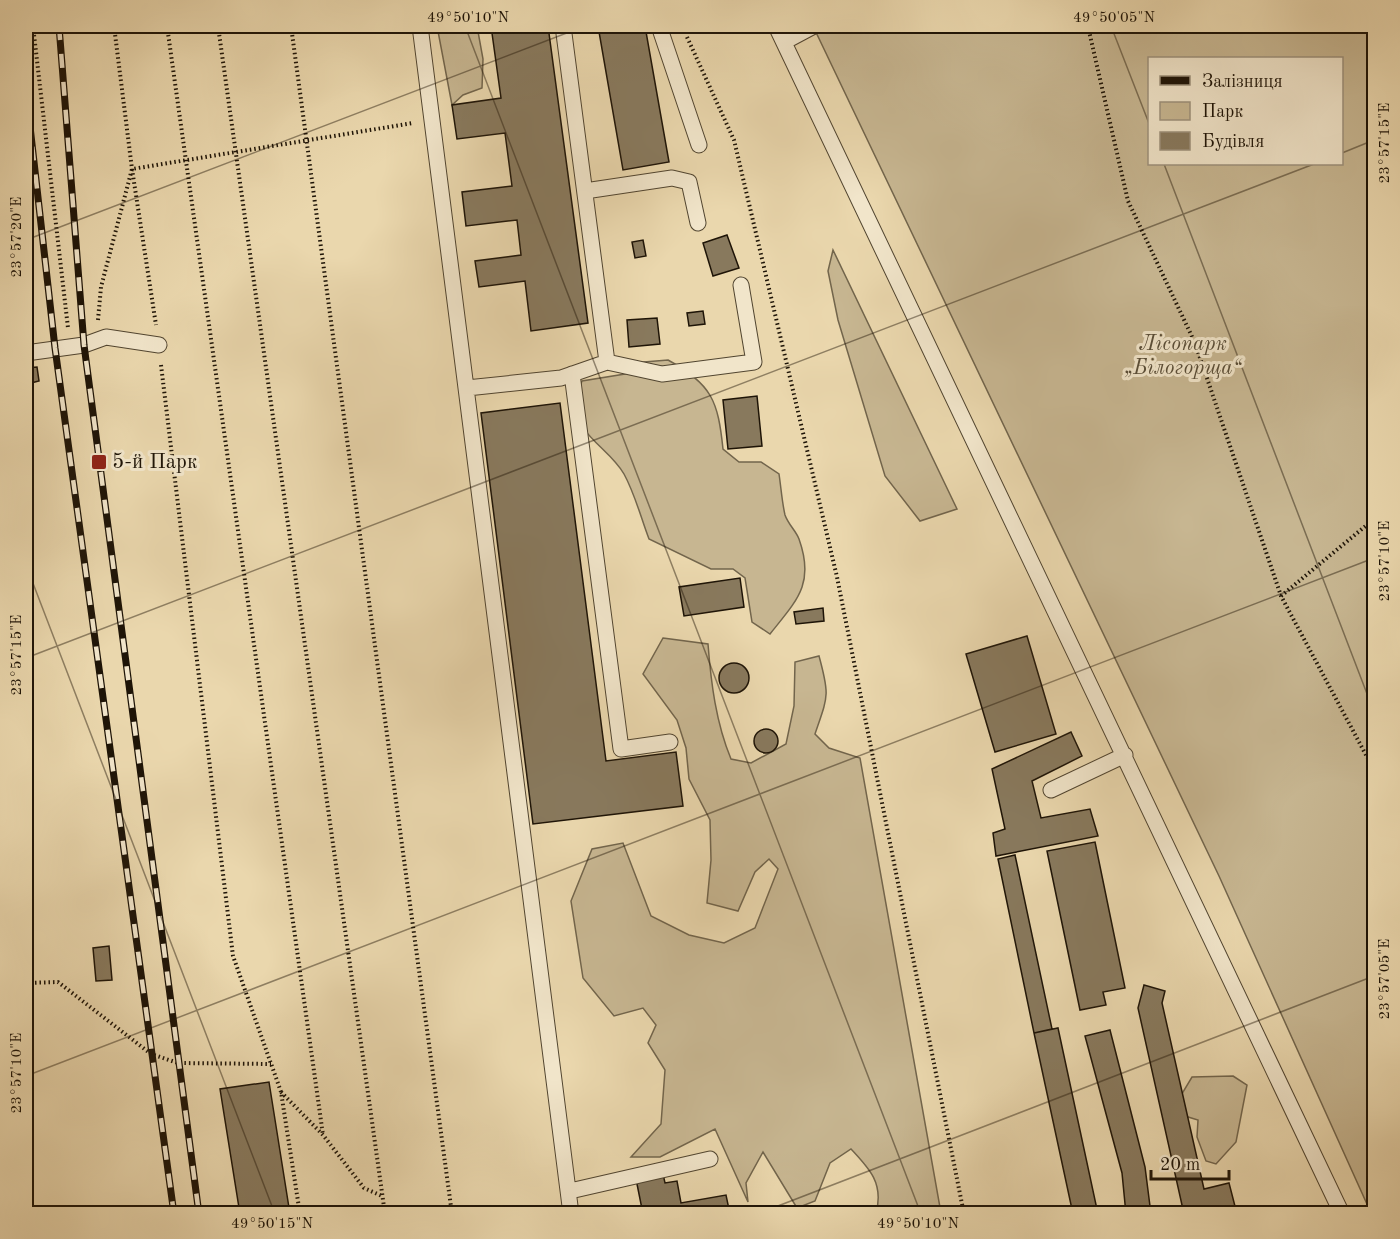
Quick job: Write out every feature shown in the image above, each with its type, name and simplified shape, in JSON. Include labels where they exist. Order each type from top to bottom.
[{"type":"lane","points":[[420,26],[570,1191],[571,1214]]},
{"type":"lane","points":[[563,26],[607,362]]},
{"type":"lane","points":[[659,26],[699,145]]},
{"type":"lane","points":[[776,26],[1342,1214]]},
{"type":"lane","points":[[784,42],[814,26]]},
{"type":"lane","points":[[585,191],[672,178],[689,182],[698,223]]},
{"type":"lane","points":[[467,388],[561,378],[607,362],[662,374],[754,362],[741,285]]},
{"type":"lane","points":[[26,353],[84,345],[97,339],[159,345]]},
{"type":"lane","points":[[572,374],[621,748],[670,742]]},
{"type":"lane","points":[[1051,790],[1125,755]]},
{"type":"lane","points":[[570,1191],[710,1159]]},
{"type":"path","points":[[33,26],[70,346]]},
{"type":"path","points":[[114,26],[132,169],[159,345],[232,956],[280,1092],[300,1214]]},
{"type":"path","points":[[167,26],[184,161],[323,1135]]},
{"type":"path","points":[[218,26],[385,1214]]},
{"type":"path","points":[[291,26],[452,1214]]},
{"type":"path","points":[[1091,26],[1089,31],[1128,201],[1196,344],[1281,596],[1374,770]]},
{"type":"path","points":[[1372,26],[1374,31]]},
{"type":"path","points":[[686,36],[734,140],[837,577],[964,1214]]},
{"type":"path","points":[[132,169],[431,120]]},
{"type":"path","points":[[97,339],[101,287],[132,169]]},
{"type":"path","points":[[1281,596],[1374,519]]},
{"type":"path","points":[[26,983],[58,982],[151,1054],[178,1063],[271,1064]]},
{"type":"path","points":[[280,1092],[323,1135],[364,1188],[382,1196]]},
{"type":"green space","points":[[437,26],[477,26],[483,59],[482,88],[463,95],[452,105]]},
{"type":"green space","name":"Лісопарк „Білогорща“","points":[[813,26],[1374,26],[1374,1213],[1371,1213],[1219,876]]},
{"type":"green space","points":[[833,250],[957,509],[920,521],[885,476],[838,320],[828,271]]},
{"type":"green space","points":[[668,360],[694,377],[710,396],[718,418],[723,449],[739,462],[761,462],[779,474],[785,515],[799,539],[805,568],[801,591],[770,634],[752,622],[745,578],[733,569],[711,569],[649,539],[624,474],[587,433],[576,414],[574,400],[582,381],[625,374],[644,362]]},
{"type":"green space","points":[[663,638],[708,644],[715,703],[731,759],[751,763],[786,744],[794,706],[795,662],[819,656],[826,696],[815,734],[829,748],[860,758],[941,1213],[876,1213],[877,1185],[864,1163],[851,1149],[830,1163],[815,1201],[797,1208],[763,1152],[746,1183],[748,1202],[715,1129],[660,1157],[631,1157],[661,1124],[665,1070],[648,1043],[656,1025],[643,1008],[614,1016],[583,978],[571,901],[592,849],[623,843],[651,916],[689,935],[724,943],[755,928],[778,869],[769,859],[755,872],[738,911],[707,903],[711,860],[710,820],[689,779],[686,748],[677,720],[643,674]]},
{"type":"green space","points":[[1233,1076],[1247,1085],[1236,1142],[1216,1164],[1206,1161],[1197,1137],[1198,1120],[1185,1116],[1177,1102],[1192,1077]]},
{"type":"building","points":[[491,26],[548,26],[588,323],[531,331],[525,281],[479,287],[475,261],[521,255],[517,220],[466,226],[462,192],[512,186],[505,133],[457,139],[452,105],[501,98]]},
{"type":"building","points":[[598,26],[645,26],[669,162],[623,170]]},
{"type":"building","points":[[727,235],[739,268],[713,276],[703,243]]},
{"type":"building","points":[[643,240],[646,256],[635,258],[632,242]]},
{"type":"building","points":[[703,311],[705,324],[689,326],[687,313]]},
{"type":"building","points":[[657,318],[660,344],[629,347],[627,320]]},
{"type":"building","points":[[37,367],[39,381],[27,384],[26,368]]},
{"type":"building","points":[[757,396],[762,446],[728,449],[723,400]]},
{"type":"building","points":[[560,403],[606,761],[676,752],[683,806],[533,824],[481,413]]},
{"type":"building","points":[[740,578],[744,607],[684,616],[679,587]]},
{"type":"building","points":[[823,608],[824,621],[796,624],[794,612]]},
{"type":"building","points":[[1027,636],[1056,734],[995,752],[966,654]]},
{"type":"building","points":[[734,663],[745,667],[749,678],[745,689],[734,693],[723,689],[719,678],[723,667]]},
{"type":"building","points":[[766,729],[775,732],[778,741],[775,750],[766,753],[757,750],[754,741],[757,732]]},
{"type":"building","points":[[1071,732],[1082,756],[1032,781],[1041,818],[1090,809],[1098,836],[996,856],[993,833],[1005,829],[992,769]]},
{"type":"building","points":[[1095,842],[1125,988],[1103,992],[1106,1005],[1080,1010],[1047,851]]},
{"type":"building","points":[[1015,855],[1052,1029],[1034,1033],[998,859]]},
{"type":"building","points":[[109,946],[112,980],[96,981],[93,948]]},
{"type":"building","points":[[1144,985],[1165,991],[1162,1003],[1204,1189],[1229,1183],[1237,1214],[1184,1214],[1138,1008]]},
{"type":"building","points":[[1058,1028],[1098,1214],[1073,1214],[1034,1033]]},
{"type":"building","points":[[1110,1030],[1145,1167],[1151,1214],[1126,1214],[1122,1173],[1085,1036]]},
{"type":"building","points":[[269,1082],[290,1214],[240,1214],[220,1089]]},
{"type":"building","points":[[663,1174],[665,1183],[677,1181],[681,1203],[726,1195],[730,1214],[643,1214],[636,1179]]},
{"type":"railway","points":[[59,26],[84,345],[199,1214]]},
{"type":"railway","points":[[26,91],[55,348],[174,1214]]},
{"type":"place","name":"5-й Парк","points":[[99,462]]}]
